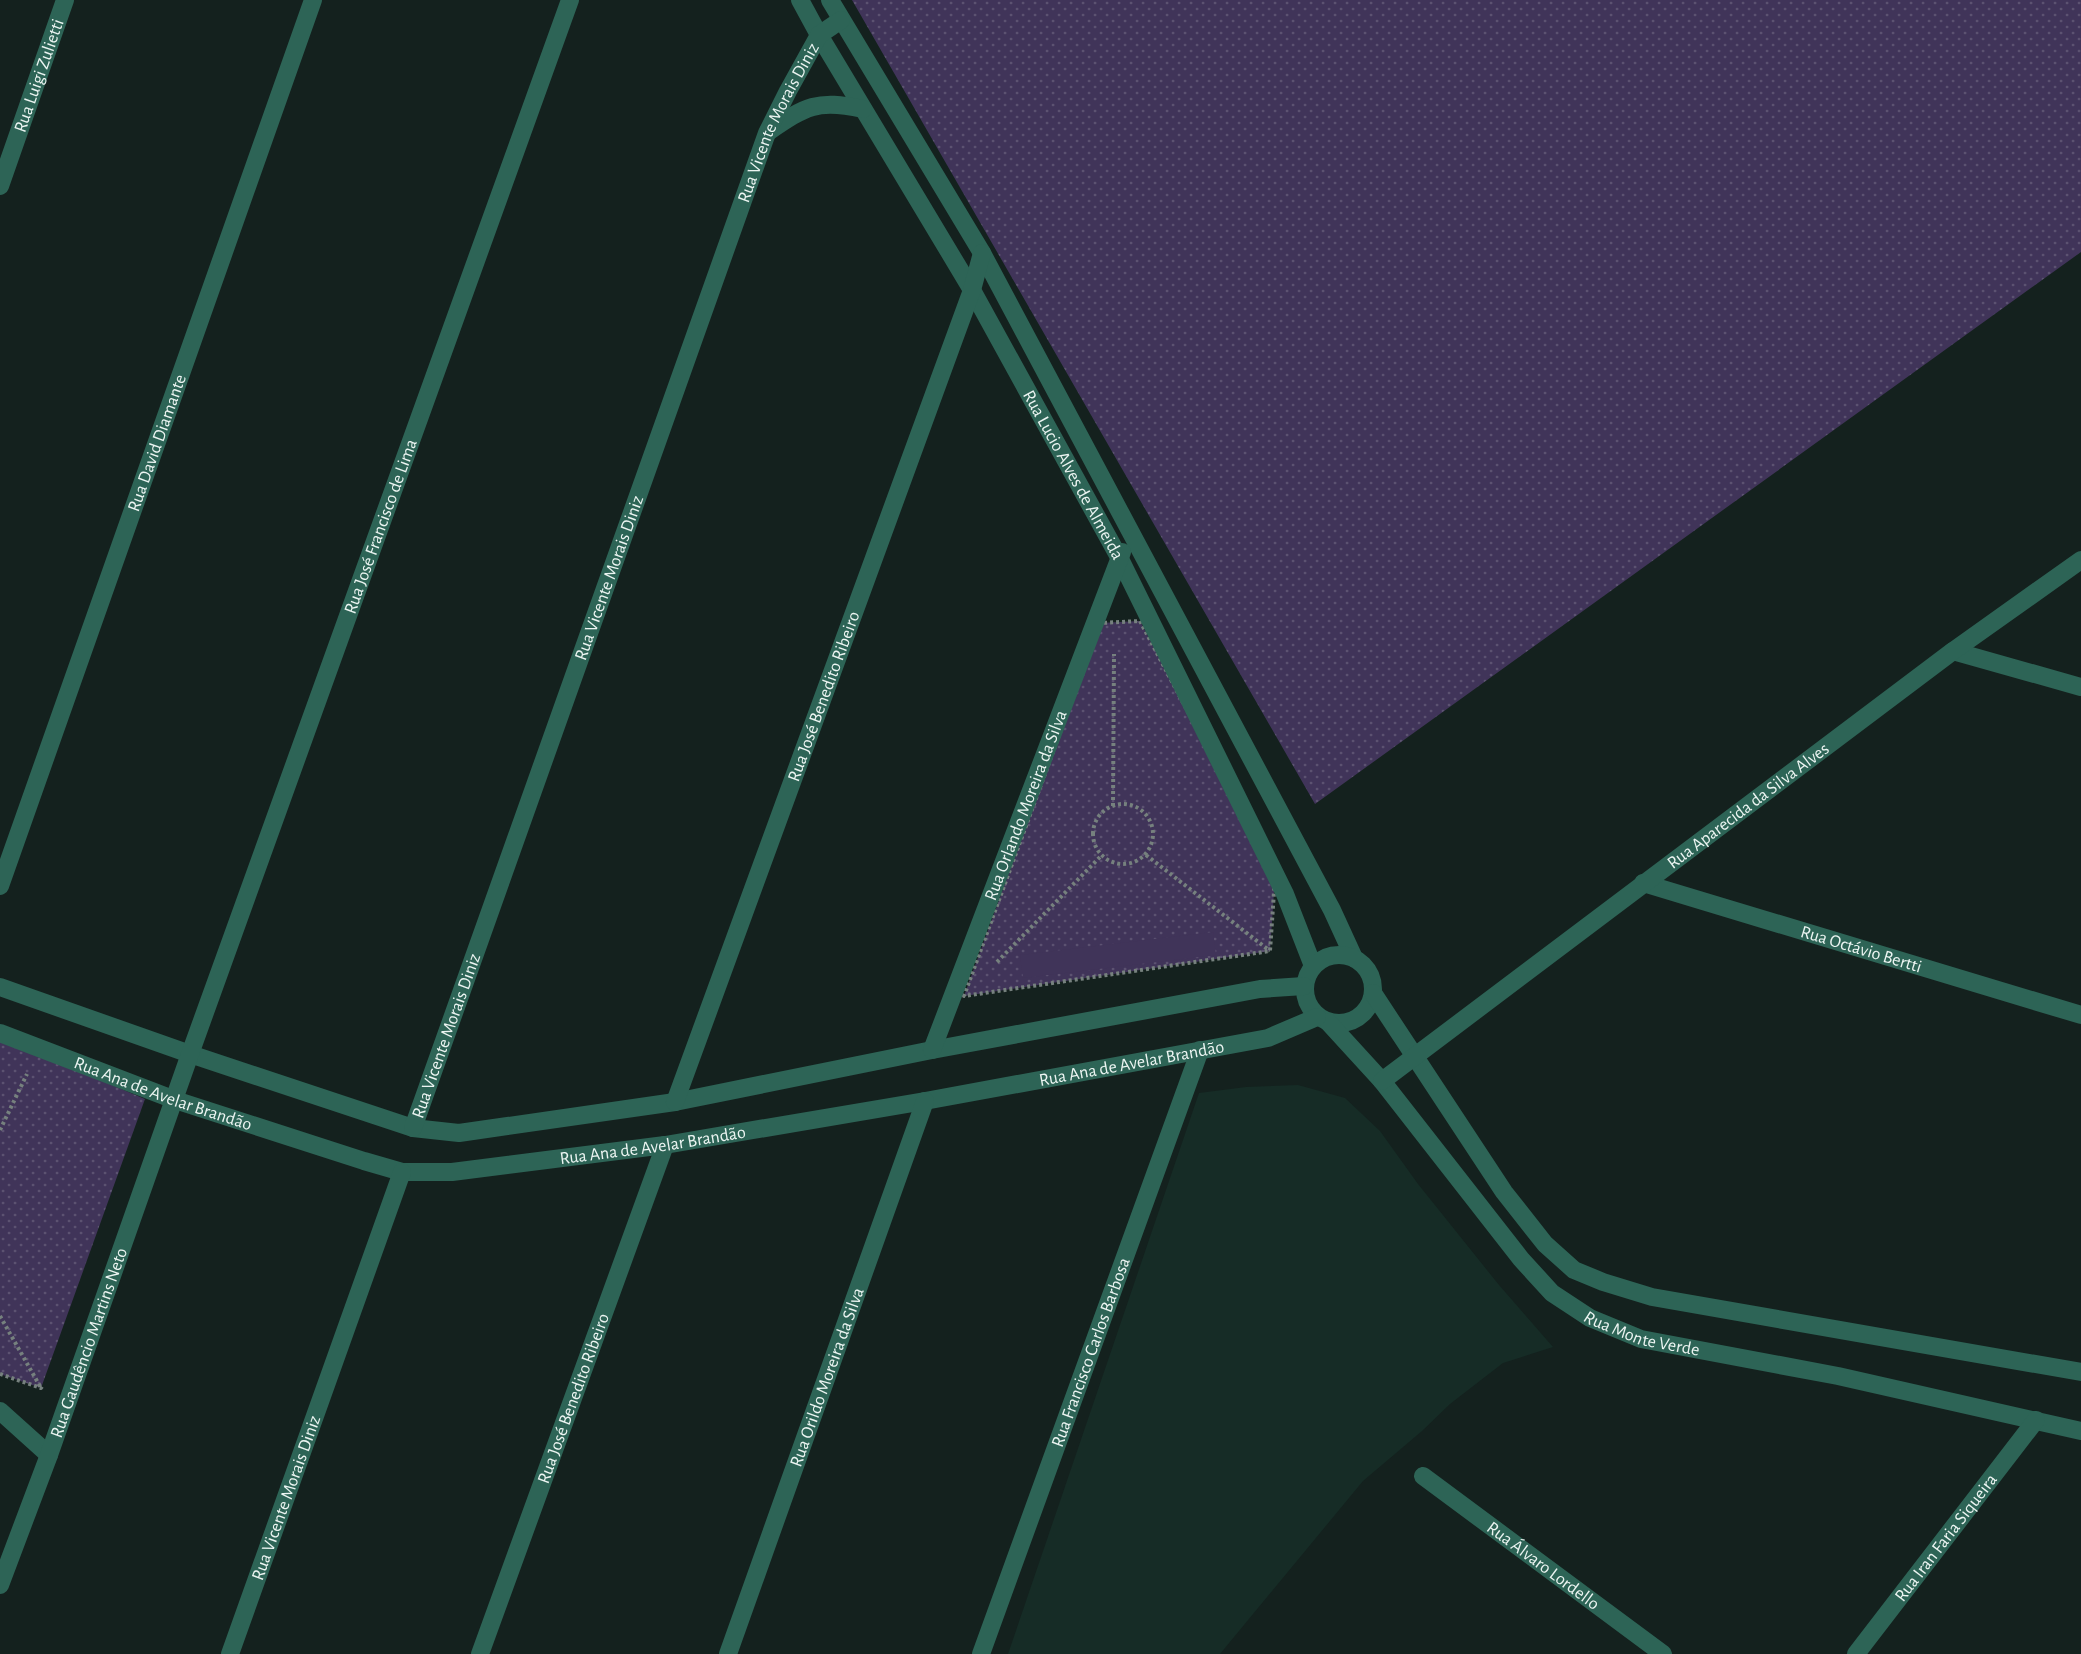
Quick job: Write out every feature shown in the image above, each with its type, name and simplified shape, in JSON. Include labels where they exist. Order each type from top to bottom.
[{"type":"street","name":"Rua Luigi Zulietti","points":[[0,186],[65,0]]},
{"type":"street","name":"Rua David Diamante","points":[[0,886],[313,0]]},
{"type":"street","name":"Rua José Francisco de Lima","points":[[175,1100],[570,0]]},
{"type":"street","name":"Rua Lucio Alves de Almeida","points":[[800,0],[972,290],[1120,559],[1285,894],[1313,966]]},
{"type":"street","name":"Rua Lucio Alves de Almeida","points":[[830,0],[982,253],[1327,899],[1354,958]]},
{"type":"street","points":[[819,35],[842,20]]},
{"type":"street","name":"Rua Vicente Morais Diniz","points":[[413,1128],[767,133],[819,35]]},
{"type":"street","points":[[767,133],[800,110],[819,105],[840,104],[863,109]]},
{"type":"street","name":"Rua José Benedito Ribeiro","points":[[675,1102],[972,290],[982,253]]},
{"type":"street","name":"Rua Orlando Moreira da Silva","points":[[932,1050],[1130,529]]},
{"type":"street","name":"Rua Aparecida da Silva Alves","points":[[1382,1081],[1953,651],[2081,560]]},
{"type":"street","points":[[1953,651],[2081,687]]},
{"type":"street","name":"Rua Octávio Bertti","points":[[1643,883],[2081,1015]]},
{"type":"street","points":[[1344,955],[1354,958],[1369,973],[1373,993],[1371,1003],[1357,1018],[1348,1023],[1323,1019],[1310,1008],[1305,998],[1304,986],[1307,975],[1322,958],[1344,955]]},
{"type":"street","points":[[0,987],[190,1054],[413,1128],[459,1132],[675,1102],[932,1050],[1260,989],[1304,986]]},
{"type":"street","name":"Rua Monte Verde","points":[[1373,993],[1504,1192],[1545,1244],[1574,1270],[1603,1282],[1652,1297],[2081,1372]]},
{"type":"street","name":"Rua Monte Verde","points":[[1323,1019],[1382,1081],[1521,1259],[1552,1293],[1590,1318],[1641,1339],[1838,1376],[2081,1431]]},
{"type":"street","name":"Rua Ana de Avelar Brandão","points":[[0,1033],[175,1100],[402,1172],[452,1172],[665,1145],[925,1101],[1268,1038],[1323,1019]]},
{"type":"street","name":"Rua Francisco Carlos Barbosa","points":[[981,1654],[1200,1050]]},
{"type":"street","name":"Rua Gaudêncio Martins Neto","points":[[0,1585],[49,1455],[175,1100]]},
{"type":"street","name":"Rua Orildo Moreira da Silva","points":[[728,1654],[925,1101]]},
{"type":"street","name":"Rua José Benedito Ribeiro","points":[[480,1654],[665,1145]]},
{"type":"street","name":"Rua Vicente Morais Diniz","points":[[230,1654],[402,1172]]},
{"type":"street","points":[[0,1411],[49,1455]]},
{"type":"street","name":"Rua Iran Faria Siqueira","points":[[1856,1654],[2036,1420]]},
{"type":"street","name":"Rua Álvaro Lordello","points":[[1424,1476],[1663,1654]]},
{"type":"path","points":[[964,996],[1100,623],[1140,621],[1275,877],[1270,951]]},
{"type":"path","points":[[1113,806],[1114,645]]},
{"type":"path","points":[[1123,804],[1133,806],[1148,818],[1152,827],[1151,847],[1146,855],[1128,864],[1119,864],[1102,855],[1096,847],[1094,838],[1094,827],[1098,818],[1113,806],[1123,804]]},
{"type":"path","points":[[996,963],[1102,855]]},
{"type":"path","points":[[1146,855],[1270,951]]},
{"type":"path","points":[[964,996],[1270,951]]},
{"type":"path","points":[[964,996],[972,988]]},
{"type":"path","points":[[0,1130],[27,1072]]},
{"type":"path","points":[[0,1316],[41,1388]]},
{"type":"path","points":[[0,1374],[41,1388]]},
{"type":"path","points":[[41,1388],[45,1377]]},
{"type":"shaded area","points":[[852,0],[2081,0],[2081,252],[1315,804]]},
{"type":"shaded area","points":[[1140,621],[1275,877],[1270,951],[964,996],[1100,623]]},
{"type":"shaded area","points":[[1213,932],[1216,955],[1023,978],[1020,955]]},
{"type":"shaded area","points":[[0,1038],[145,1099],[41,1388],[0,1374]]},
{"type":"shaded area","points":[[1298,1085],[1345,1098],[1380,1131],[1418,1184],[1499,1285],[1553,1347],[1503,1363],[1450,1404],[1363,1481],[1220,1654],[1008,1654],[1199,1093],[1246,1087]]}]
